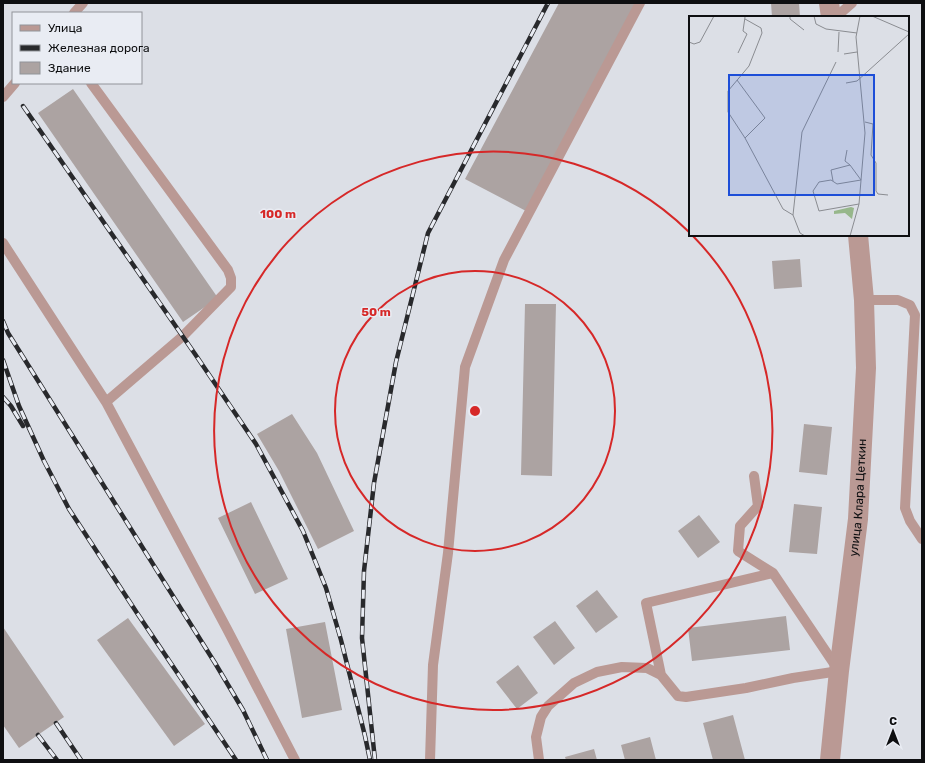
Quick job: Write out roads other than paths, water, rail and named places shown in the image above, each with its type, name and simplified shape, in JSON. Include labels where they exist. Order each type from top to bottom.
[{"type":"street","points":[[829,3],[831,16]]},
{"type":"street","name":"улица Клара Цеткин","points":[[830,760],[839,671],[858,519],[866,368],[864,300],[858,236]]},
{"type":"lane","points":[[75,12],[83,3]]},
{"type":"lane","points":[[430,760],[433,664],[448,553],[464,367],[504,260],[640,3]]},
{"type":"lane","points":[[837,16],[852,3]]},
{"type":"lane","points":[[3,97],[14,84]]},
{"type":"lane","points":[[92,84],[228,270],[232,278],[231,287],[183,336],[106,402]]},
{"type":"lane","points":[[3,243],[106,402],[295,760]]},
{"type":"lane","points":[[864,300],[898,300],[910,305],[915,315],[905,508],[910,521],[922,539]]},
{"type":"lane","points":[[539,760],[536,737],[541,717],[548,706],[574,683],[597,672],[622,667],[647,668],[661,675],[678,696],[686,697],[839,671],[773,573],[738,551],[740,526],[758,506],[754,476]]},
{"type":"lane","points":[[661,675],[646,603],[773,573]]},
{"type":"railway","points":[[375,760],[362,638],[364,571],[374,483],[396,362],[428,233],[548,3]]},
{"type":"railway","points":[[23,106],[256,444],[303,531],[326,588],[341,640],[370,760]]},
{"type":"railway","points":[[3,321],[8,333],[215,663],[243,710],[267,760]]},
{"type":"railway","points":[[3,360],[19,406],[44,461],[69,509],[236,760]]},
{"type":"railway","points":[[3,397],[11,406],[23,426]]},
{"type":"railway","points":[[56,723],[81,760]]},
{"type":"railway","points":[[38,735],[57,760]]}]
